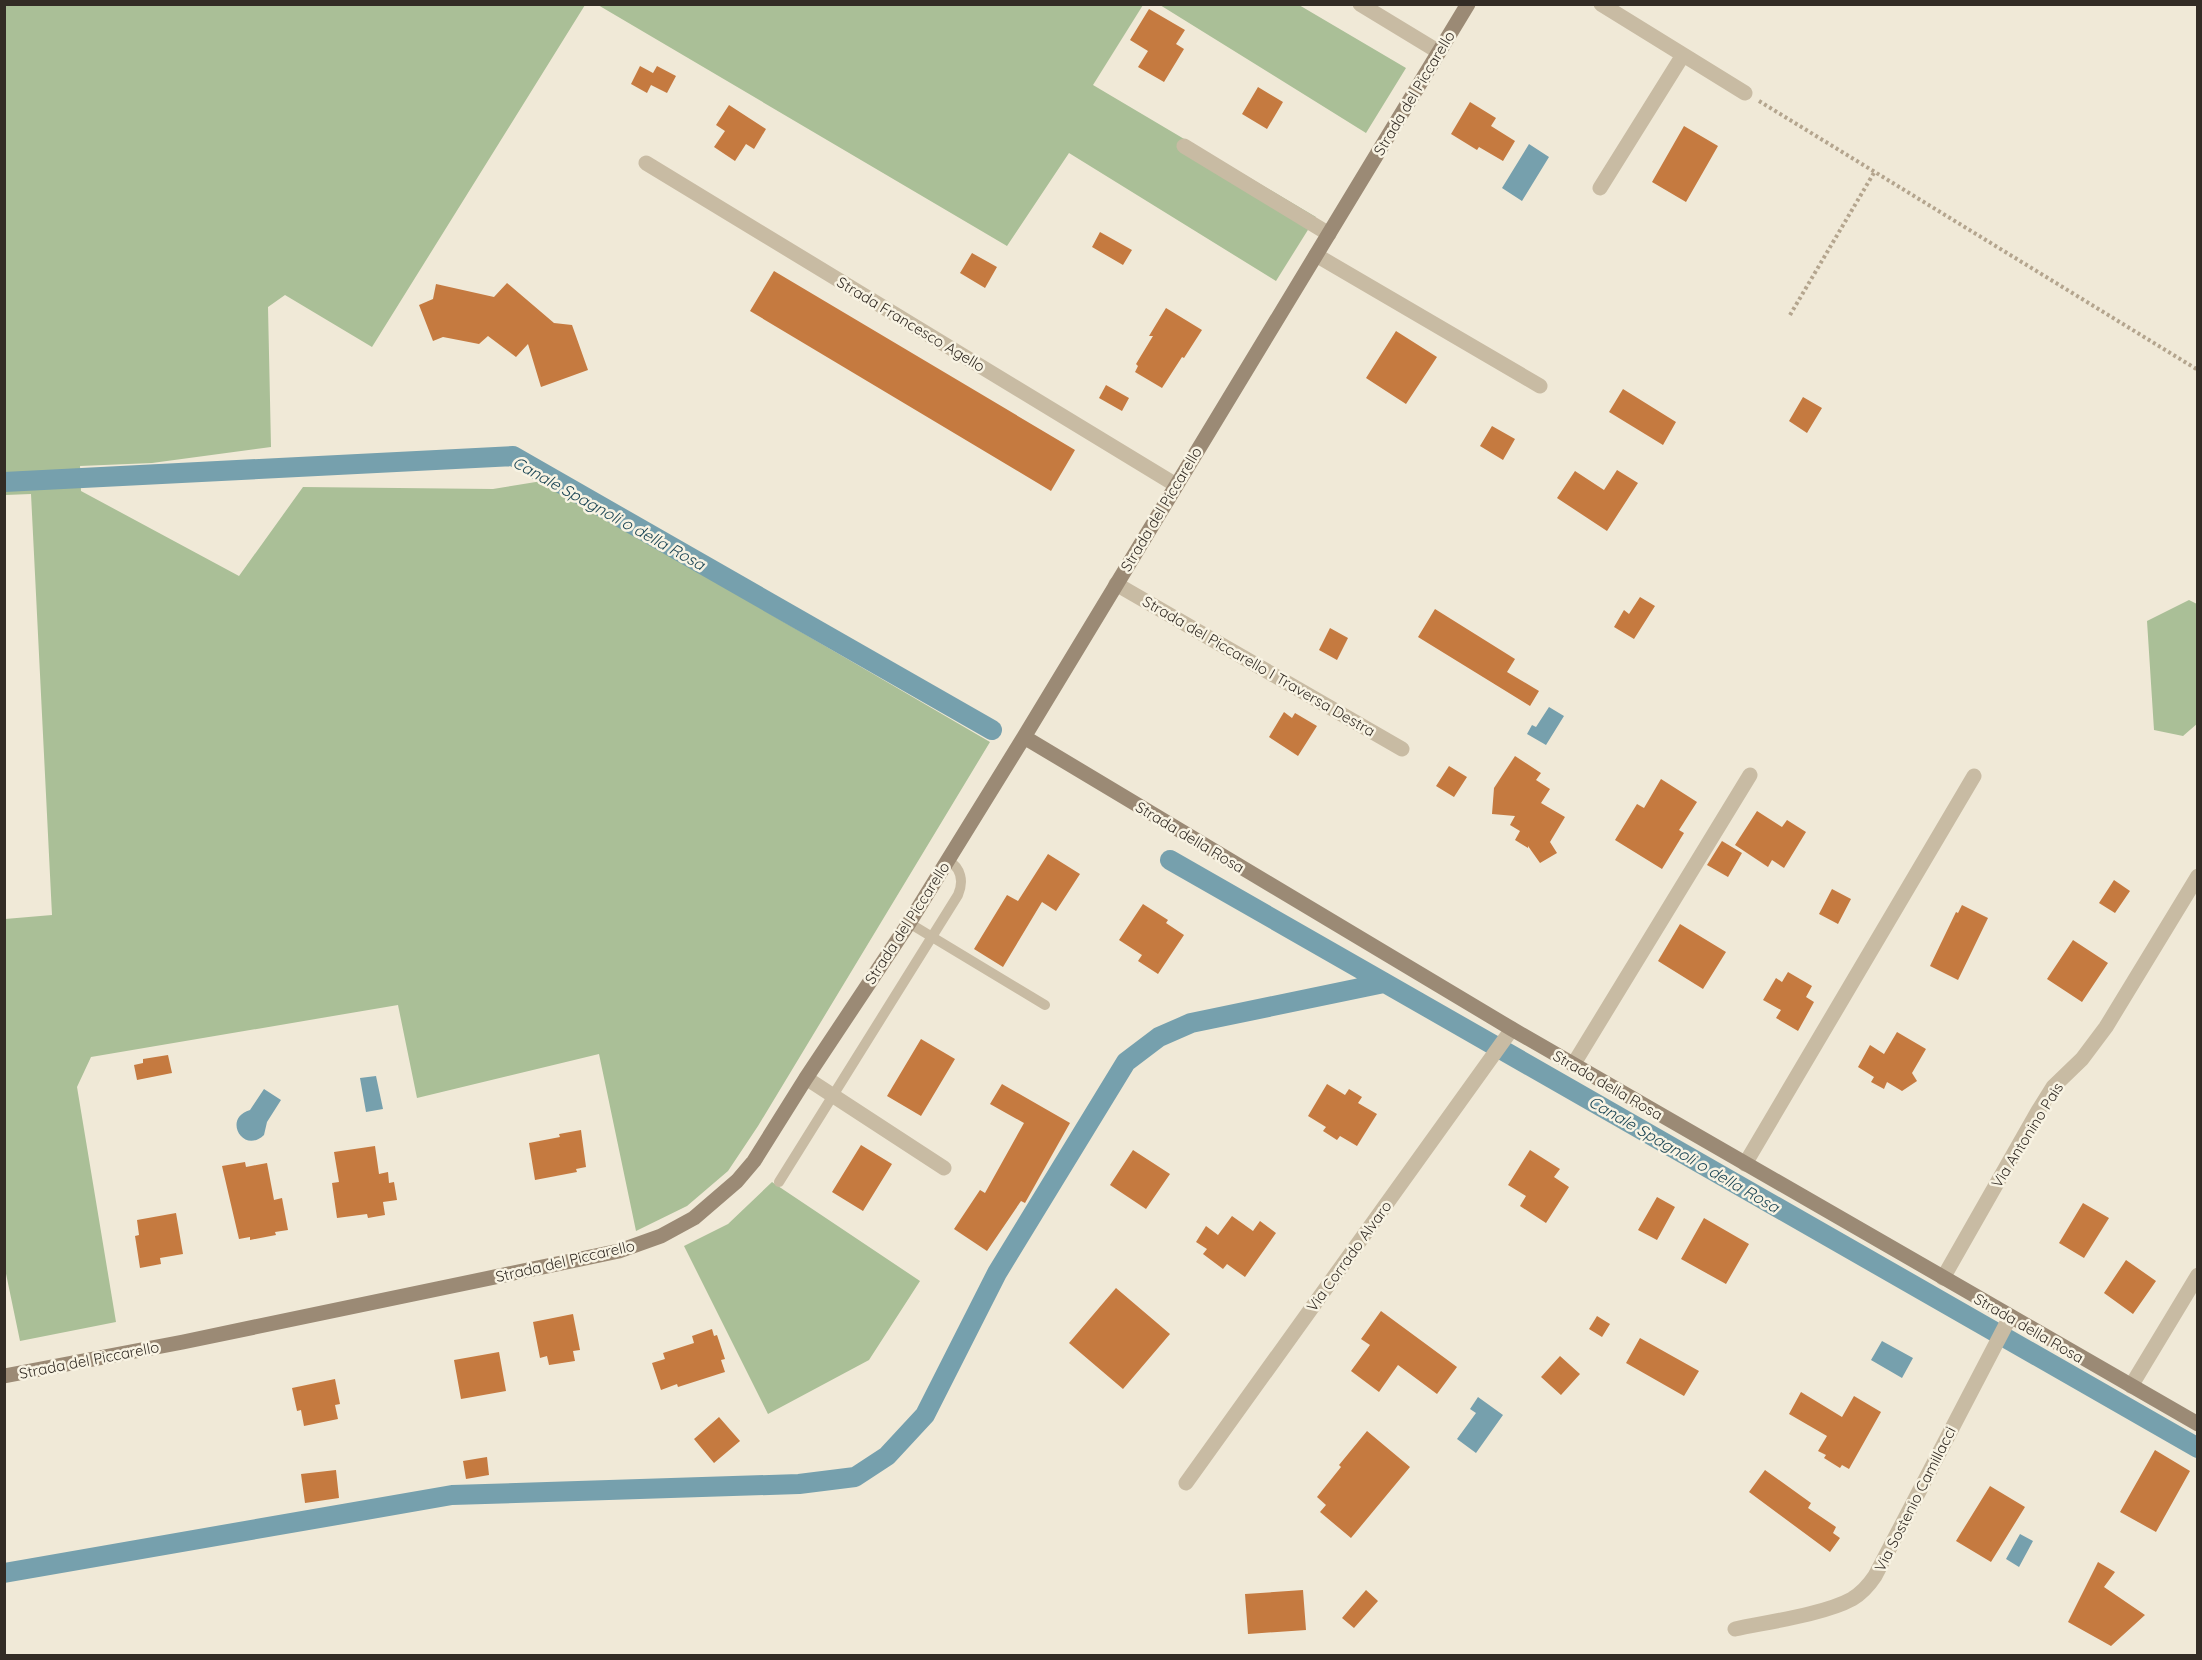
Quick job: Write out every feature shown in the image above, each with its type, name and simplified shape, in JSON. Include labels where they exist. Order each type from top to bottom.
[{"type":"street","points":[[1360,4],[1439,52]]},
{"type":"street","name":"Strada del Piccarello","points":[[4,1376],[194,1339],[640,1245],[694,1218],[737,1181],[758,1156],[806,1078],[909,923],[1468,4]]},
{"type":"street","points":[[1601,4],[1745,93]]},
{"type":"street","points":[[1600,188],[1683,55]]},
{"type":"street","points":[[1184,146],[1329,234]]},
{"type":"street","name":"Strada Francesco Agello","points":[[646,164],[1176,485]]},
{"type":"street","points":[[1316,255],[1540,386]]},
{"type":"street","name":"Strada del Piccarello I Traversa Destra","points":[[1116,584],[1402,748]]},
{"type":"street","name":"Strada della Rosa","points":[[1024,737],[1573,1065],[2198,1424]]},
{"type":"street","points":[[1573,1065],[1750,775]]},
{"type":"street","points":[[1745,1164],[1974,776]]},
{"type":"street","name":"Via Antonino Pais","points":[[1943,1278],[2053,1088],[2099,1038],[2198,876]]},
{"type":"street","name":"Via Corrado Alvaro","points":[[1186,1483],[1512,1029]]},
{"type":"street","points":[[806,1078],[944,1168]]},
{"type":"street","points":[[2131,1386],[2198,1275]]},
{"type":"street","name":"Via Sostenio Camillacci","points":[[1735,1629],[1839,1606],[1855,1598],[1865,1589],[1875,1576],[2010,1317]]},
{"type":"lane","points":[[779,1182],[961,889],[960,872],[948,860]]},
{"type":"lane","points":[[909,923],[1045,1005]]},
{"type":"path","points":[[1745,93],[2198,370]]},
{"type":"path","points":[[1790,315],[1875,171]]},
{"type":"green space","points":[[5,4],[585,5],[372,347],[285,295],[268,307],[271,447],[152,463],[80,466],[81,491],[239,576],[303,487],[493,489],[542,481],[990,742],[758,1126],[728,1171],[687,1206],[636,1231],[599,1054],[417,1098],[398,1005],[91,1057],[77,1087],[116,1322],[20,1341],[4,1264],[5,919],[52,915],[31,494],[5,495]]},
{"type":"green space","points":[[598,5],[1143,5],[1093,85],[1316,217],[1276,281],[1069,153],[1007,246]]},
{"type":"green space","points":[[1160,5],[1299,5],[1406,68],[1366,133]]},
{"type":"green space","points":[[2189,600],[2197,604],[2198,723],[2183,736],[2154,730],[2147,621]]},
{"type":"green space","points":[[772,1182],[920,1281],[869,1360],[768,1414],[684,1246],[728,1224]]},
{"type":"water","points":[[1529,144],[1549,157],[1522,201],[1502,188]]},
{"type":"water","points":[[1549,707],[1564,716],[1546,745],[1527,734],[1532,725],[1536,727]]},
{"type":"water","points":[[376,1076],[383,1109],[366,1112],[360,1078]]},
{"type":"water","points":[[264,1089],[281,1100],[267,1122],[264,1135],[249,1141],[239,1133],[237,1120],[250,1110]]},
{"type":"water","points":[[1882,1341],[1913,1358],[1902,1378],[1871,1360]]},
{"type":"water","points":[[1478,1397],[1503,1415],[1476,1453],[1457,1439],[1476,1413],[1470,1409]]},
{"type":"water","points":[[2020,1534],[2033,1541],[2019,1567],[2006,1559]]},
{"type":"building","points":[[1149,9],[1185,30],[1176,44],[1184,49],[1164,82],[1138,67],[1148,51],[1130,40]]},
{"type":"building","points":[[640,66],[653,73],[657,66],[676,76],[667,93],[651,85],[647,93],[631,84]]},
{"type":"building","points":[[1258,87],[1283,102],[1267,129],[1242,114]]},
{"type":"building","points":[[1470,102],[1496,118],[1491,126],[1515,141],[1503,161],[1479,147],[1477,150],[1451,134]]},
{"type":"building","points":[[729,105],[766,129],[754,149],[746,144],[735,161],[714,147],[725,131],[716,125]]},
{"type":"building","points":[[1684,126],[1718,146],[1686,202],[1652,182]]},
{"type":"building","points":[[1100,232],[1132,250],[1123,265],[1092,247]]},
{"type":"building","points":[[972,253],[997,267],[985,288],[960,273]]},
{"type":"building","points":[[774,271],[1075,450],[1051,491],[750,311]]},
{"type":"building","points":[[507,283],[554,323],[572,325],[588,370],[541,387],[528,344],[516,357],[488,336],[479,344],[443,337],[433,341],[419,305],[433,299],[436,284],[494,297]]},
{"type":"building","points":[[1166,308],[1202,330],[1162,388],[1135,372],[1138,366],[1136,364],[1153,336],[1149,336]]},
{"type":"building","points":[[1396,331],[1437,357],[1406,404],[1366,378]]},
{"type":"building","points":[[1106,385],[1129,398],[1122,411],[1099,398]]},
{"type":"building","points":[[1623,389],[1676,422],[1663,445],[1609,412]]},
{"type":"building","points":[[1803,397],[1822,408],[1807,433],[1789,421]]},
{"type":"building","points":[[1492,426],[1515,439],[1503,460],[1480,446]]},
{"type":"building","points":[[1617,470],[1638,483],[1607,531],[1557,498],[1575,471],[1604,490]]},
{"type":"building","points":[[1640,597],[1655,606],[1634,639],[1614,627],[1624,610],[1629,614]]},
{"type":"building","points":[[1435,609],[1515,659],[1507,672],[1539,691],[1530,706],[1418,637]]},
{"type":"building","points":[[1330,628],[1348,638],[1337,660],[1319,650]]},
{"type":"building","points":[[1284,712],[1292,718],[1295,713],[1317,726],[1298,756],[1269,737]]},
{"type":"building","points":[[1515,756],[1541,773],[1536,780],[1550,789],[1541,803],[1565,817],[1550,842],[1557,853],[1540,863],[1528,846],[1528,848],[1515,840],[1520,831],[1510,825],[1515,816],[1492,814],[1494,788]]},
{"type":"building","points":[[1449,766],[1467,777],[1454,797],[1436,786]]},
{"type":"building","points":[[1661,779],[1697,802],[1679,830],[1684,833],[1662,869],[1615,840],[1637,804],[1644,808]]},
{"type":"building","points":[[1757,811],[1782,827],[1787,820],[1806,832],[1784,868],[1772,860],[1768,867],[1735,845]]},
{"type":"building","points":[[1722,841],[1742,853],[1728,877],[1707,865]]},
{"type":"building","points":[[1048,854],[1080,874],[1056,911],[1042,902],[1003,967],[974,949],[1007,895],[1018,901]]},
{"type":"building","points":[[2114,880],[2130,891],[2115,913],[2099,903]]},
{"type":"building","points":[[1832,889],[1851,899],[1838,924],[1819,914]]},
{"type":"building","points":[[1143,904],[1168,920],[1166,923],[1184,935],[1158,974],[1138,961],[1142,955],[1119,940]]},
{"type":"building","points":[[1962,905],[1988,918],[1958,980],[1930,966],[1956,912],[1958,913]]},
{"type":"building","points":[[1680,924],[1726,952],[1703,989],[1658,961]]},
{"type":"building","points":[[2073,940],[2108,963],[2082,1002],[2047,979]]},
{"type":"building","points":[[1788,972],[1812,986],[1806,997],[1814,1002],[1798,1031],[1776,1018],[1781,1010],[1763,1000],[1776,978],[1782,982]]},
{"type":"building","points":[[1897,1032],[1926,1049],[1912,1073],[1917,1081],[1902,1091],[1887,1082],[1884,1089],[1871,1082],[1874,1077],[1858,1067],[1870,1045],[1884,1054]]},
{"type":"building","points":[[921,1039],[955,1059],[921,1116],[887,1096]]},
{"type":"building","points":[[168,1055],[172,1073],[137,1080],[134,1065],[143,1063],[143,1059]]},
{"type":"building","points":[[1002,1084],[1070,1123],[1025,1203],[1021,1201],[987,1251],[954,1229],[980,1190],[985,1193],[1024,1123],[990,1104]]},
{"type":"building","points":[[1327,1084],[1345,1095],[1349,1089],[1362,1097],[1358,1103],[1377,1114],[1357,1146],[1340,1136],[1337,1140],[1323,1131],[1326,1127],[1308,1116]]},
{"type":"building","points":[[581,1130],[586,1167],[576,1169],[577,1172],[535,1180],[529,1143]]},
{"type":"building","points":[[861,1145],[892,1164],[863,1211],[832,1192]]},
{"type":"building","points":[[375,1146],[379,1174],[388,1172],[389,1183],[394,1182],[397,1200],[383,1202],[385,1215],[368,1218],[367,1214],[337,1218],[332,1183],[339,1182],[334,1152]]},
{"type":"building","points":[[1133,1150],[1170,1174],[1146,1209],[1110,1185]]},
{"type":"building","points":[[1530,1150],[1560,1169],[1554,1177],[1569,1187],[1546,1223],[1520,1206],[1526,1196],[1508,1185]]},
{"type":"building","points":[[245,1162],[246,1167],[267,1163],[274,1200],[282,1198],[288,1230],[250,1240],[250,1237],[239,1239],[222,1166]]},
{"type":"building","points":[[1657,1197],[1675,1207],[1657,1240],[1638,1230]]},
{"type":"building","points":[[2083,1203],[2109,1218],[2084,1258],[2059,1243]]},
{"type":"building","points":[[176,1213],[183,1254],[160,1258],[161,1264],[140,1268],[135,1236],[139,1235],[137,1220]]},
{"type":"building","points":[[1232,1216],[1253,1231],[1260,1221],[1276,1233],[1245,1277],[1227,1264],[1223,1269],[1203,1254],[1207,1249],[1196,1242],[1206,1226],[1218,1235]]},
{"type":"building","points":[[1704,1218],[1749,1244],[1726,1284],[1681,1259]]},
{"type":"building","points":[[2126,1260],[2156,1281],[2133,1314],[2104,1293]]},
{"type":"building","points":[[1116,1288],[1170,1334],[1123,1389],[1069,1343]]},
{"type":"building","points":[[1381,1311],[1457,1367],[1437,1394],[1398,1365],[1379,1392],[1351,1371],[1370,1345],[1361,1339]]},
{"type":"building","points":[[573,1314],[580,1350],[573,1351],[575,1361],[549,1365],[547,1356],[540,1358],[533,1322]]},
{"type":"building","points":[[1597,1316],[1610,1324],[1602,1337],[1589,1329]]},
{"type":"building","points":[[712,1329],[714,1336],[717,1335],[725,1359],[721,1360],[725,1372],[661,1390],[652,1363],[665,1359],[663,1353],[694,1343],[692,1336]]},
{"type":"building","points":[[1640,1338],[1699,1371],[1684,1396],[1626,1363]]},
{"type":"building","points":[[499,1352],[506,1391],[461,1399],[454,1360]]},
{"type":"building","points":[[1560,1356],[1580,1374],[1561,1395],[1541,1377]]},
{"type":"building","points":[[335,1379],[340,1404],[335,1405],[338,1419],[304,1426],[301,1410],[297,1411],[292,1388]]},
{"type":"building","points":[[1801,1392],[1842,1417],[1854,1396],[1881,1412],[1849,1469],[1842,1465],[1840,1468],[1824,1458],[1826,1455],[1818,1451],[1827,1436],[1789,1414]]},
{"type":"building","points":[[719,1417],[740,1441],[714,1463],[694,1439]]},
{"type":"building","points":[[1367,1431],[1410,1467],[1351,1538],[1320,1512],[1326,1505],[1317,1497]]},
{"type":"building","points":[[2155,1450],[2190,1471],[2156,1532],[2120,1512]]},
{"type":"building","points":[[487,1457],[489,1475],[466,1479],[463,1461]]},
{"type":"building","points":[[336,1470],[339,1498],[305,1503],[301,1474]]},
{"type":"building","points":[[1765,1470],[1811,1503],[1808,1508],[1836,1527],[1833,1533],[1840,1538],[1830,1552],[1749,1492]]},
{"type":"building","points":[[1990,1486],[2025,1507],[1991,1562],[1956,1541]]},
{"type":"building","points":[[2098,1562],[2115,1572],[2104,1587],[2145,1615],[2111,1646],[2068,1622]]},
{"type":"building","points":[[1303,1590],[1306,1630],[1248,1634],[1245,1594]]},
{"type":"building","points":[[1366,1590],[1378,1601],[1354,1628],[1342,1618]]},
{"type":"waterway","name":"Canale Spagnoli o della Rosa","points":[[4,482],[513,456],[992,730]]},
{"type":"waterway","name":"Canale Spagnoli o della Rosa","points":[[1170,860],[2198,1448]]},
{"type":"waterway","points":[[4,1573],[452,1495],[799,1484],[855,1477],[887,1456],[925,1415],[997,1273],[1126,1062],[1159,1037],[1191,1023],[1384,983]]}]
